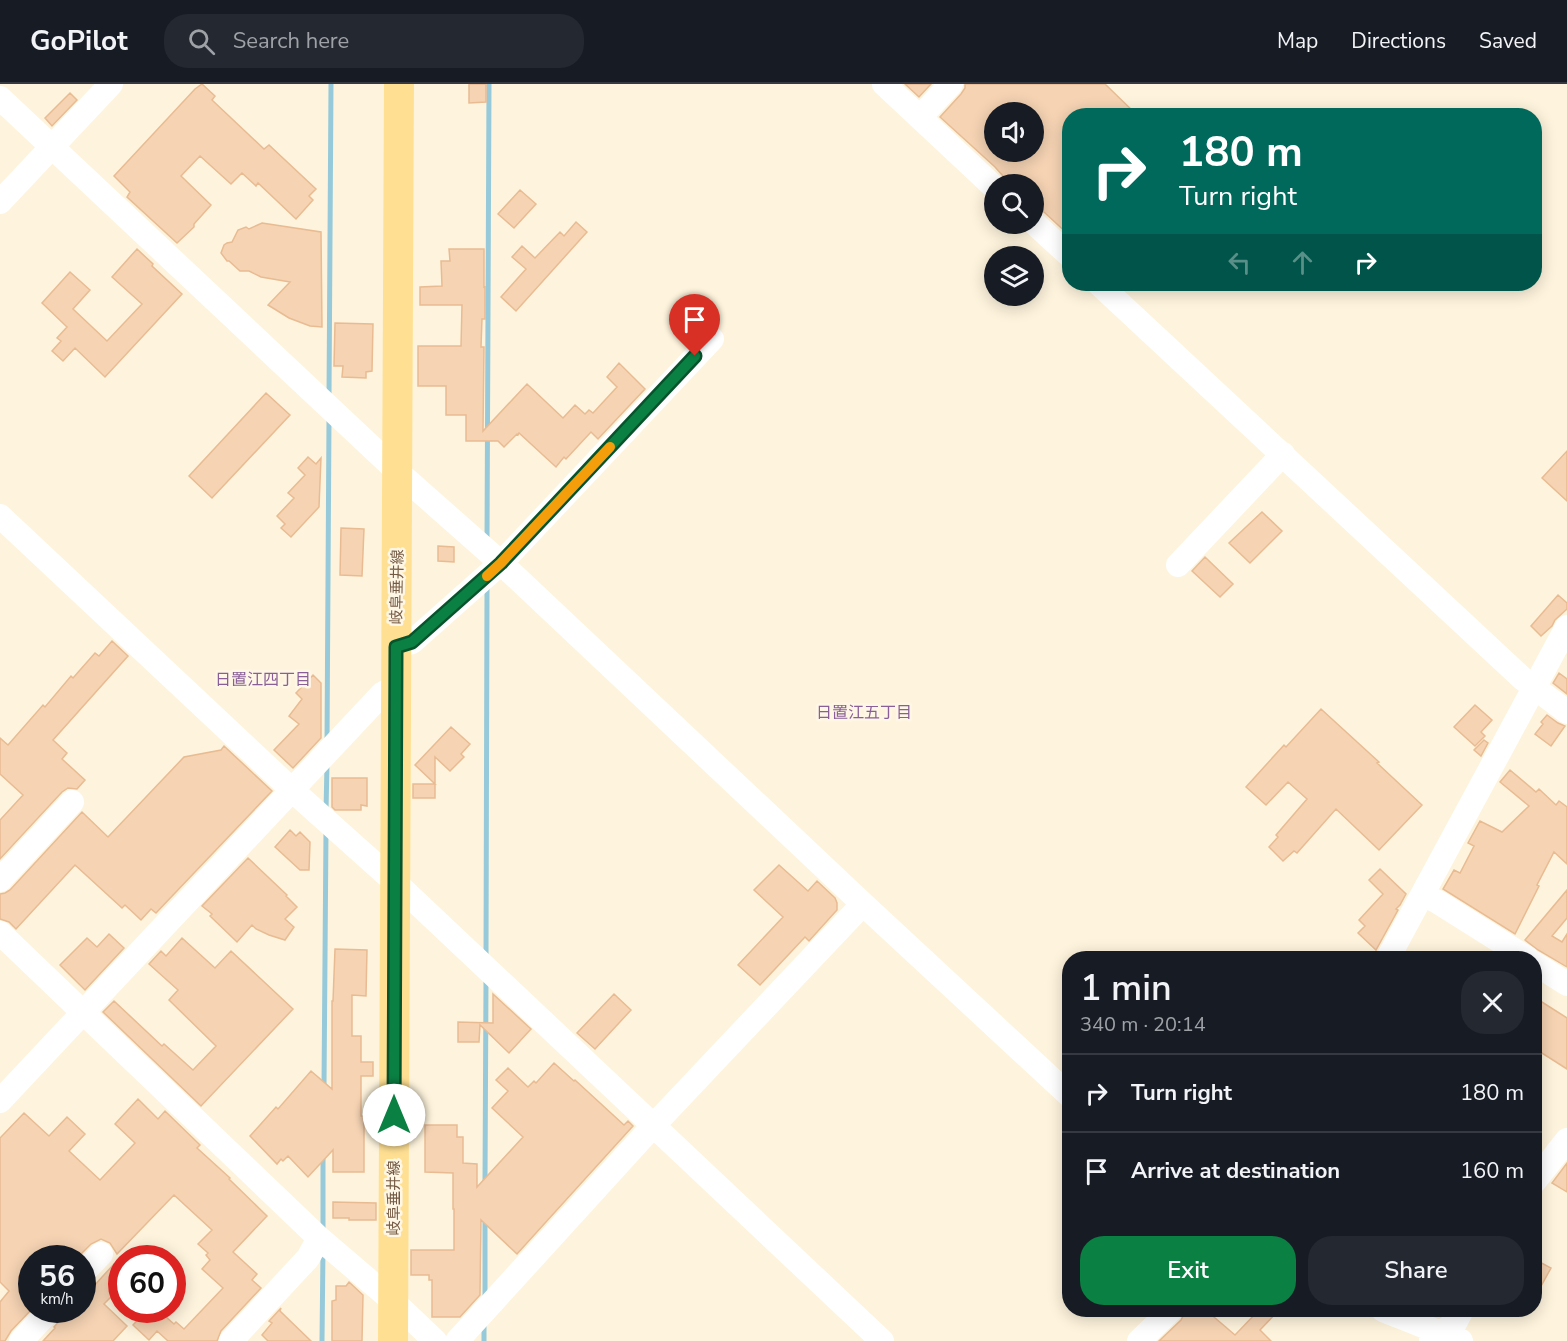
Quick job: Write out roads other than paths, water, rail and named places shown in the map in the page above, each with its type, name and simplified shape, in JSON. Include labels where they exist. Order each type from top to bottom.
[{"type":"main road","name":"岐阜垂井線","points":[[393,1341],[399,84]]},
{"type":"street","points":[[0,202],[111,84]]},
{"type":"street","points":[[884,84],[984,178]]},
{"type":"street","points":[[920,117],[951,84]]},
{"type":"street","points":[[0,98],[398,472],[501,563],[1062,1089]]},
{"type":"street","points":[[1044,232],[1062,249]]},
{"type":"street","points":[[1107,291],[1523,679],[1567,712]]},
{"type":"street","points":[[396,647],[412,642],[501,563],[712,339]]},
{"type":"street","points":[[1178,565],[1283,454]]},
{"type":"street","points":[[0,516],[292,790],[396,883],[882,1341]]},
{"type":"street","points":[[1392,951],[1567,627]]},
{"type":"street","points":[[0,1101],[382,694],[396,686]]},
{"type":"street","points":[[0,880],[72,802]]},
{"type":"street","points":[[1423,895],[1516,951]]},
{"type":"street","points":[[457,1341],[653,1126],[863,904]]},
{"type":"street","points":[[0,933],[319,1238],[393,1300],[435,1341]]},
{"type":"street","points":[[1542,968],[1567,984]]},
{"type":"street","points":[[1542,1172],[1567,1140]]},
{"type":"street","points":[[231,1341],[308,1258],[319,1238]]},
{"type":"street","points":[[96,1259],[101,1254]]},
{"type":"street","points":[[1139,1341],[1164,1317]]},
{"type":"street","points":[[1398,1317],[1443,1338],[1458,1317]]},
{"type":"street","points":[[21,1341],[38,1323]]},
{"type":"waterway","points":[[329,397],[331,84]]},
{"type":"waterway","points":[[487,541],[489,84]]},
{"type":"waterway","points":[[327,742],[329,419]]},
{"type":"waterway","points":[[486,958],[487,587]]},
{"type":"waterway","points":[[326,811],[327,764]]},
{"type":"waterway","points":[[324,1087],[326,830]]},
{"type":"waterway","points":[[485,1183],[486,980]]},
{"type":"waterway","points":[[323,1154],[323,1231]]},
{"type":"waterway","points":[[485,1217],[485,1297]]},
{"type":"waterway","points":[[322,1341],[323,1250]]},
{"type":"waterway","points":[[484,1322],[484,1341]]},
{"type":"district","name":"日置江四丁目","points":[[263,679]]},
{"type":"district","name":"日置江五丁目","points":[[864,712]]}]
